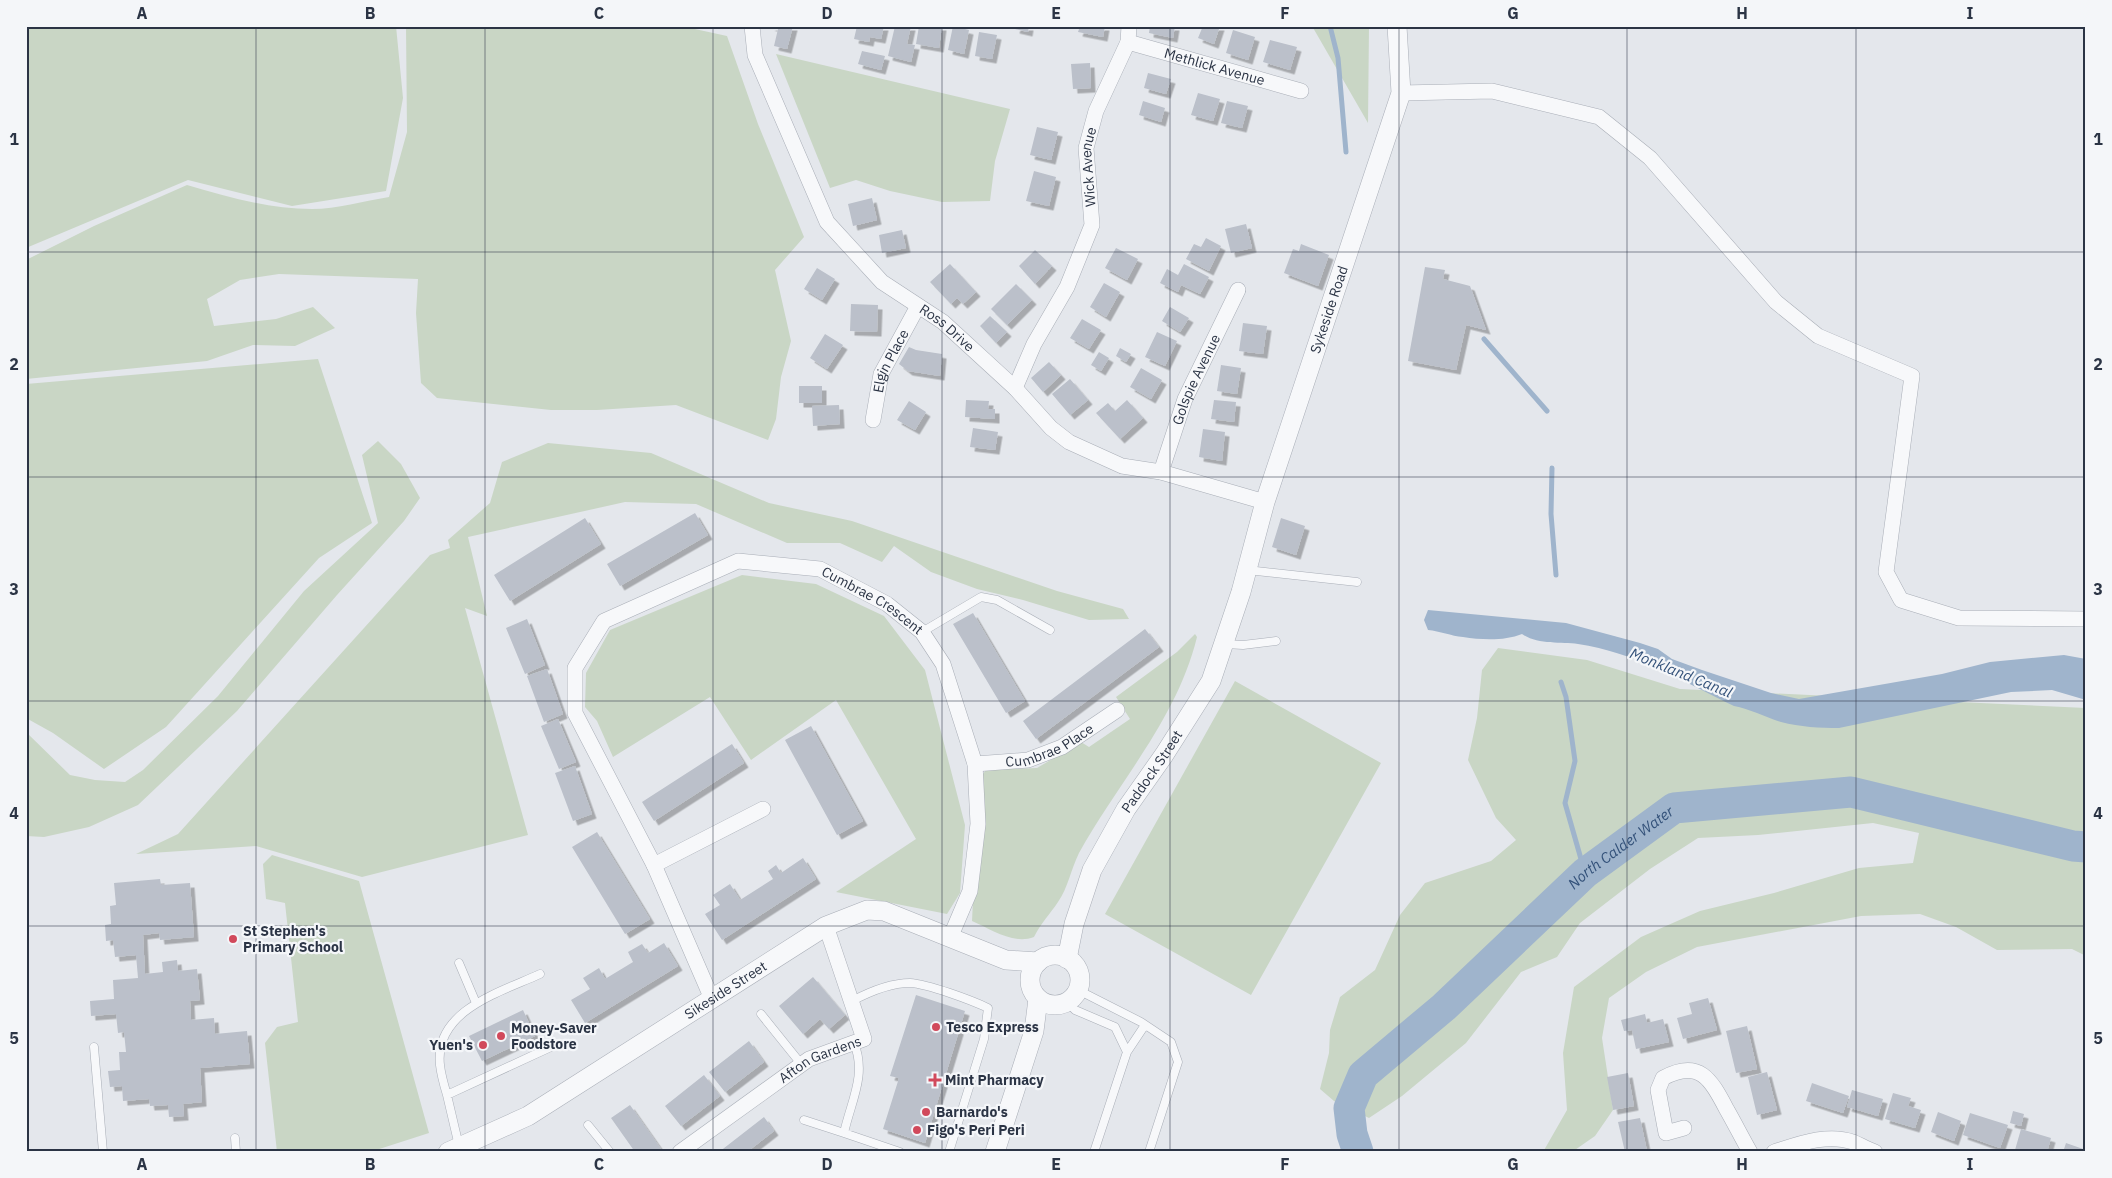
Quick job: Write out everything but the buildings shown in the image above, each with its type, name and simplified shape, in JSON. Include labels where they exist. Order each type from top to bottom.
[{"type":"street","name":"Ross Drive","points":[[752,26],[755,55],[828,222],[882,282],[943,322],[1015,388],[1051,428],[1070,442],[1122,466],[1161,472],[1265,502]]},
{"type":"street","name":"Wick Avenue","points":[[1015,388],[1034,344],[1067,287],[1092,225],[1086,148],[1096,111],[1128,42],[1129,26]]},
{"type":"street","name":"Sykeside Road","points":[[1232,622],[1242,592],[1246,570],[1265,502],[1401,93],[1397,26]]},
{"type":"street","name":"Methlick Avenue","points":[[1128,42],[1301,91]]},
{"type":"street","points":[[1401,93],[1492,91],[1599,117],[1650,158],[1776,302],[1818,336],[1912,376],[1886,572],[1902,600],[1959,618],[2086,619]]},
{"type":"street","name":"Golspie Avenue","points":[[1161,472],[1185,399],[1238,290]]},
{"type":"street","name":"Elgin Place","points":[[873,420],[881,374],[918,306]]},
{"type":"street","name":"Cumbrae Crescent","points":[[712,999],[654,865],[576,713],[575,668],[604,621],[738,561],[820,569],[887,604],[922,632],[943,664],[975,764],[978,824],[970,891],[950,938]]},
{"type":"street","name":"Paddock Street","points":[[1054,996],[1031,975],[1053,959],[1074,924],[1092,870],[1126,809],[1164,756],[1211,681],[1232,622]]},
{"type":"street","name":"Cumbrae Place","points":[[975,764],[1028,760],[1062,747],[1117,710]]},
{"type":"street","points":[[654,865],[763,809]]},
{"type":"street","name":"Sikeside Street","points":[[454,1150],[528,1116],[826,926],[867,910],[884,911],[1006,960],[1054,996]]},
{"type":"street","name":"Afton Gardens","points":[[680,1152],[810,1059],[864,1039],[826,926]]},
{"type":"street","points":[[995,1152],[1034,1030],[1054,996],[1080,975],[1076,967],[1053,959]]},
{"type":"street","name":"Sikeside Street","points":[[1006,960],[1053,959]]},
{"type":"street","points":[[1684,1128],[1666,1132],[1658,1090],[1663,1078],[1684,1070],[1695,1071],[1713,1084],[1750,1152]]},
{"type":"street","points":[[1774,1152],[1794,1145],[1834,1138],[1852,1142],[1873,1151]]},
{"type":"lane","points":[[1246,570],[1357,582]]},
{"type":"lane","points":[[922,632],[980,597],[997,600],[1050,630]]},
{"type":"lane","points":[[1225,644],[1243,645],[1276,641]]},
{"type":"lane","points":[[459,963],[476,1003]]},
{"type":"lane","name":"Sikeside Street","points":[[454,1150],[440,1064],[441,1046],[446,1032],[460,1014],[476,1003],[540,974]]},
{"type":"lane","points":[[852,1001],[887,987],[911,983],[968,999],[988,1008],[984,1038],[949,1152]]},
{"type":"lane","points":[[1054,996],[1145,1025],[1171,1042],[1178,1062],[1149,1152]]},
{"type":"lane","points":[[1054,996],[1076,1010],[1115,1027],[1127,1052]]},
{"type":"lane","points":[[761,1014],[802,1064]]},
{"type":"lane","points":[[1094,1152],[1127,1052],[1145,1025]]},
{"type":"lane","points":[[844,1133],[859,1082],[859,1056],[854,1043]]},
{"type":"lane","points":[[446,1095],[551,1046]]},
{"type":"lane","points":[[94,1047],[103,1152]]},
{"type":"lane","points":[[804,1120],[900,1152]]},
{"type":"lane","points":[[588,1125],[610,1152]]},
{"type":"lane","points":[[235,1138],[236,1152]]},
{"type":"green space","points":[[26,26],[396,26],[403,98],[386,191],[292,206],[188,180],[26,248]]},
{"type":"green space","points":[[406,26],[681,26],[727,36],[758,124],[804,237],[775,270],[791,341],[781,377],[776,419],[768,440],[676,405],[597,410],[551,410],[437,398],[421,383],[416,313],[418,279],[279,274],[240,280],[207,299],[214,326],[276,319],[313,307],[335,328],[295,346],[253,345],[207,361],[26,379],[26,260],[94,226],[187,185],[249,202],[280,207],[312,209],[331,208],[389,197],[407,132]]},
{"type":"green space","points":[[1312,26],[1369,26],[1368,123]]},
{"type":"green space","points":[[776,54],[1010,109],[995,161],[990,201],[942,202],[890,191],[856,180],[830,188]]},
{"type":"green space","points":[[318,359],[372,523],[319,558],[166,727],[104,769],[53,733],[26,718],[26,384]]},
{"type":"green space","points":[[378,441],[401,464],[420,498],[404,521],[237,711],[138,805],[89,827],[44,837],[26,836],[26,732],[70,775],[95,780],[125,782],[143,770],[218,696],[304,591],[378,523],[362,455]]},
{"type":"green space","points":[[548,443],[651,453],[769,503],[852,521],[1057,591],[1123,609],[1129,619],[1089,620],[1023,600],[977,589],[931,572],[894,546],[882,562],[840,543],[787,543],[696,504],[625,502],[468,537],[487,616],[465,608],[528,835],[362,877],[256,846],[136,854],[178,834],[430,555],[450,548],[448,540],[490,503],[502,462]]},
{"type":"green space","points":[[742,575],[816,584],[884,616],[925,670],[965,825],[960,893],[947,914],[836,892],[916,839],[836,700],[751,760],[710,697],[613,757],[597,721],[585,707],[586,673],[610,630]]},
{"type":"green space","points":[[1195,634],[1197,637],[1188,667],[1176,695],[1146,749],[1079,853],[1061,897],[1034,937],[1026,939],[1010,938],[972,921],[979,779],[986,770],[1037,768],[1081,742],[1089,747],[1130,719],[1116,697],[1177,652]]},
{"type":"green space","points":[[1498,648],[1587,660],[1680,689],[2086,708],[2086,956],[2072,949],[1997,950],[1956,927],[1920,914],[1861,916],[1697,947],[1646,972],[1609,998],[1602,1038],[1613,1110],[1595,1136],[1572,1152],[1543,1152],[1567,1110],[1563,1053],[1574,987],[1641,937],[1700,911],[1774,893],[1859,868],[1913,863],[1919,833],[1873,823],[1758,835],[1698,838],[1650,869],[1580,923],[1557,957],[1521,972],[1466,1043],[1402,1096],[1369,1118],[1334,1101],[1320,1089],[1329,1053],[1330,1030],[1340,997],[1375,970],[1400,915],[1425,883],[1491,861],[1516,840],[1496,818],[1468,760],[1477,718],[1482,670]]},
{"type":"green space","points":[[1235,681],[1381,763],[1251,995],[1105,914]]},
{"type":"green space","points":[[272,855],[359,881],[429,1133],[370,1152],[277,1152],[265,1043],[277,1027],[298,1022],[285,903],[266,899],[263,864]]},
{"type":"water","name":"Monkland Canal","points":[[1428,610],[1566,623],[1640,643],[1658,649],[1672,659],[1702,670],[1771,693],[1799,699],[1942,674],[1990,662],[2064,655],[2086,659],[2086,700],[2052,690],[2011,692],[1839,728],[1803,726],[1781,722],[1734,706],[1658,669],[1599,648],[1535,640],[1522,634],[1501,639],[1486,639],[1428,630],[1424,620]]},
{"type":"waterway","points":[[1330,26],[1338,58],[1346,152]]},
{"type":"waterway","points":[[1484,339],[1547,411]]},
{"type":"waterway","points":[[1552,468],[1551,514],[1556,575]]},
{"type":"waterway","points":[[1561,682],[1566,697],[1575,761],[1565,803],[1585,873]]},
{"type":"waterway","name":"North Calder Water","points":[[1358,1152],[1352,1134],[1349,1108],[1363,1075],[1444,1007],[1585,873],[1674,808],[1851,792],[2073,846],[2086,847]]},
{"type":"place","name":"St Stephen's Primary School","points":[[233,939]]},
{"type":"place","name":"Tesco Express","points":[[936,1027]]},
{"type":"place","name":"Money-Saver Foodstore","points":[[501,1036]]},
{"type":"place","name":"Yuen's","points":[[483,1045]]},
{"type":"place","name":"Mint Pharmacy","points":[[935,1080]]},
{"type":"place","name":"Barnardo's","points":[[926,1112]]},
{"type":"place","name":"Figo's Peri Peri","points":[[917,1130]]}]
